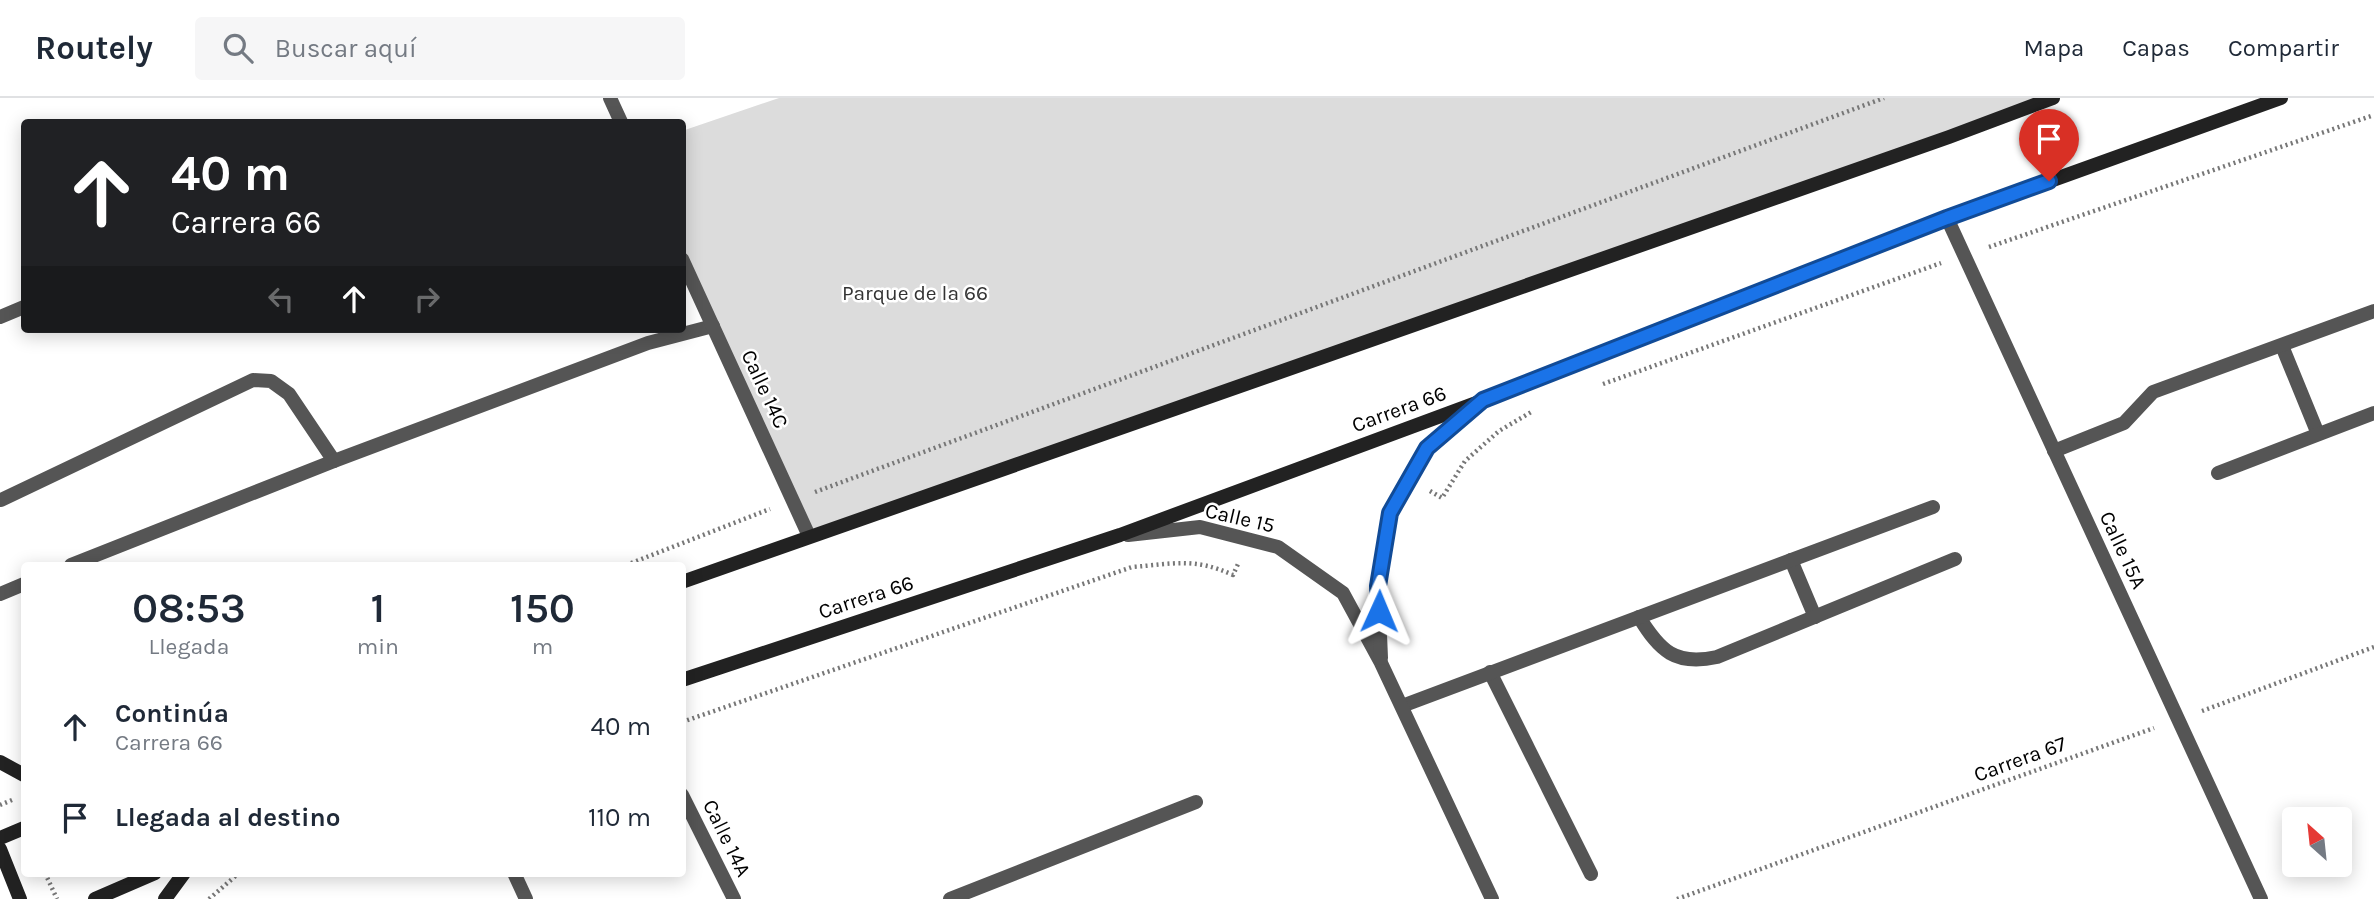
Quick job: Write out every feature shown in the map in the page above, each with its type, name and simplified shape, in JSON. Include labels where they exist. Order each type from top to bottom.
[{"type":"main road","points":[[686,581],[1910,151],[2053,98]]},
{"type":"main road","name":"Carrera 66","points":[[686,679],[1119,536],[1483,400],[1947,218],[2281,98]]},
{"type":"main road","points":[[0,762],[21,773]]},
{"type":"main road","points":[[0,838],[21,829]]},
{"type":"main road","points":[[0,849],[20,899]]},
{"type":"main road","points":[[95,899],[146,877]]},
{"type":"main road","points":[[165,899],[181,877]]},
{"type":"street","points":[[610,98],[620,119]]},
{"type":"street","name":"Calle 15A","points":[[1947,218],[2261,899]]},
{"type":"street","name":"Calle 14C","points":[[686,268],[809,536]]},
{"type":"street","points":[[0,317],[21,308]]},
{"type":"street","points":[[2054,451],[2124,423],[2153,393],[2374,311]]},
{"type":"street","points":[[79,562],[334,460],[648,344],[713,326]]},
{"type":"street","points":[[2282,346],[2318,434]]},
{"type":"street","points":[[1,500],[253,380],[271,381],[289,394],[334,460]]},
{"type":"street","name":"Calle 15","points":[[1381,663],[1378,586],[1390,513],[1427,448],[1483,400]]},
{"type":"street","points":[[2218,473],[2374,413]]},
{"type":"street","points":[[1402,706],[1933,507]]},
{"type":"street","name":"Calle 15","points":[[1119,536],[1200,527],[1278,547],[1343,593],[1402,706],[1492,899]]},
{"type":"street","points":[[1639,617],[1663,650],[1680,659],[1698,661],[1717,657],[1955,559]]},
{"type":"street","points":[[1791,560],[1815,617]]},
{"type":"street","points":[[0,594],[21,585]]},
{"type":"street","points":[[1490,672],[1591,874]]},
{"type":"street","points":[[950,899],[1196,802]]},
{"type":"street","name":"Calle 14A","points":[[686,803],[734,899]]},
{"type":"street","points":[[516,877],[526,899]]},
{"type":"path","points":[[634,562],[793,500],[1884,98]]},
{"type":"path","points":[[1592,388],[1963,256],[2374,115]]},
{"type":"path","points":[[1409,480],[1442,498],[1465,461],[1499,431],[1541,407]]},
{"type":"path","points":[[686,721],[1132,567],[1190,562],[1211,565],[1233,575],[1248,540]]},
{"type":"path","name":"Carrera 67","points":[[1677,899],[2374,647]]},
{"type":"path","points":[[0,804],[11,799]]},
{"type":"path","points":[[47,877],[57,899]]},
{"type":"path","points":[[209,899],[234,877]]},
{"type":"green space","name":"Parque de la 66","points":[[779,98],[2053,98],[809,536],[686,266],[686,130]]},
{"type":"route","points":[[1379,611],[1378,586],[1390,513],[1427,448],[1483,400],[1947,218],[2049,181]]}]
